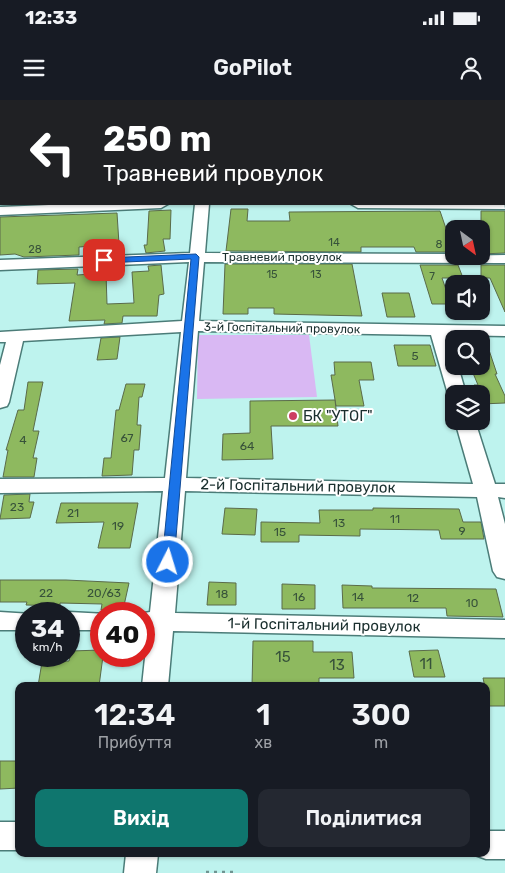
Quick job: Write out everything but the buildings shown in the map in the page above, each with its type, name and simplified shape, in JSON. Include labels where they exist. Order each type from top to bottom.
[{"type":"street","points":[[0,211],[138,205]]},
{"type":"street","points":[[155,609],[176,484],[189,326],[202,205]]},
{"type":"street","name":"Травневий провулок","points":[[0,265],[196,257],[505,258]]},
{"type":"street","name":"3-й Госпітальний провулок","points":[[8,337],[189,326],[505,331]]},
{"type":"street","points":[[438,331],[454,385]]},
{"type":"street","points":[[0,402],[8,337]]},
{"type":"street","points":[[469,430],[495,491],[505,571]]},
{"type":"street","name":"2-й Госпітальний провулок","points":[[0,486],[176,484],[495,491]]},
{"type":"street","points":[[0,621],[15,621]]},
{"type":"street","name":"1-й Госпітальний провулок","points":[[155,621],[505,629]]},
{"type":"street","points":[[155,664],[156,682]]},
{"type":"street","points":[[0,836],[15,836]]},
{"type":"street","points":[[490,845],[505,845]]},
{"type":"street","points":[[140,873],[142,857]]},
{"type":"path","points":[[206,873],[236,873]]},
{"type":"shaded area","points":[[198,335],[309,335],[317,397],[197,399]]},
{"type":"place","name":"БК \"УТОГ\"","points":[[293,416]]},
{"type":"route","points":[[104,260],[196,257],[168,562]]}]
